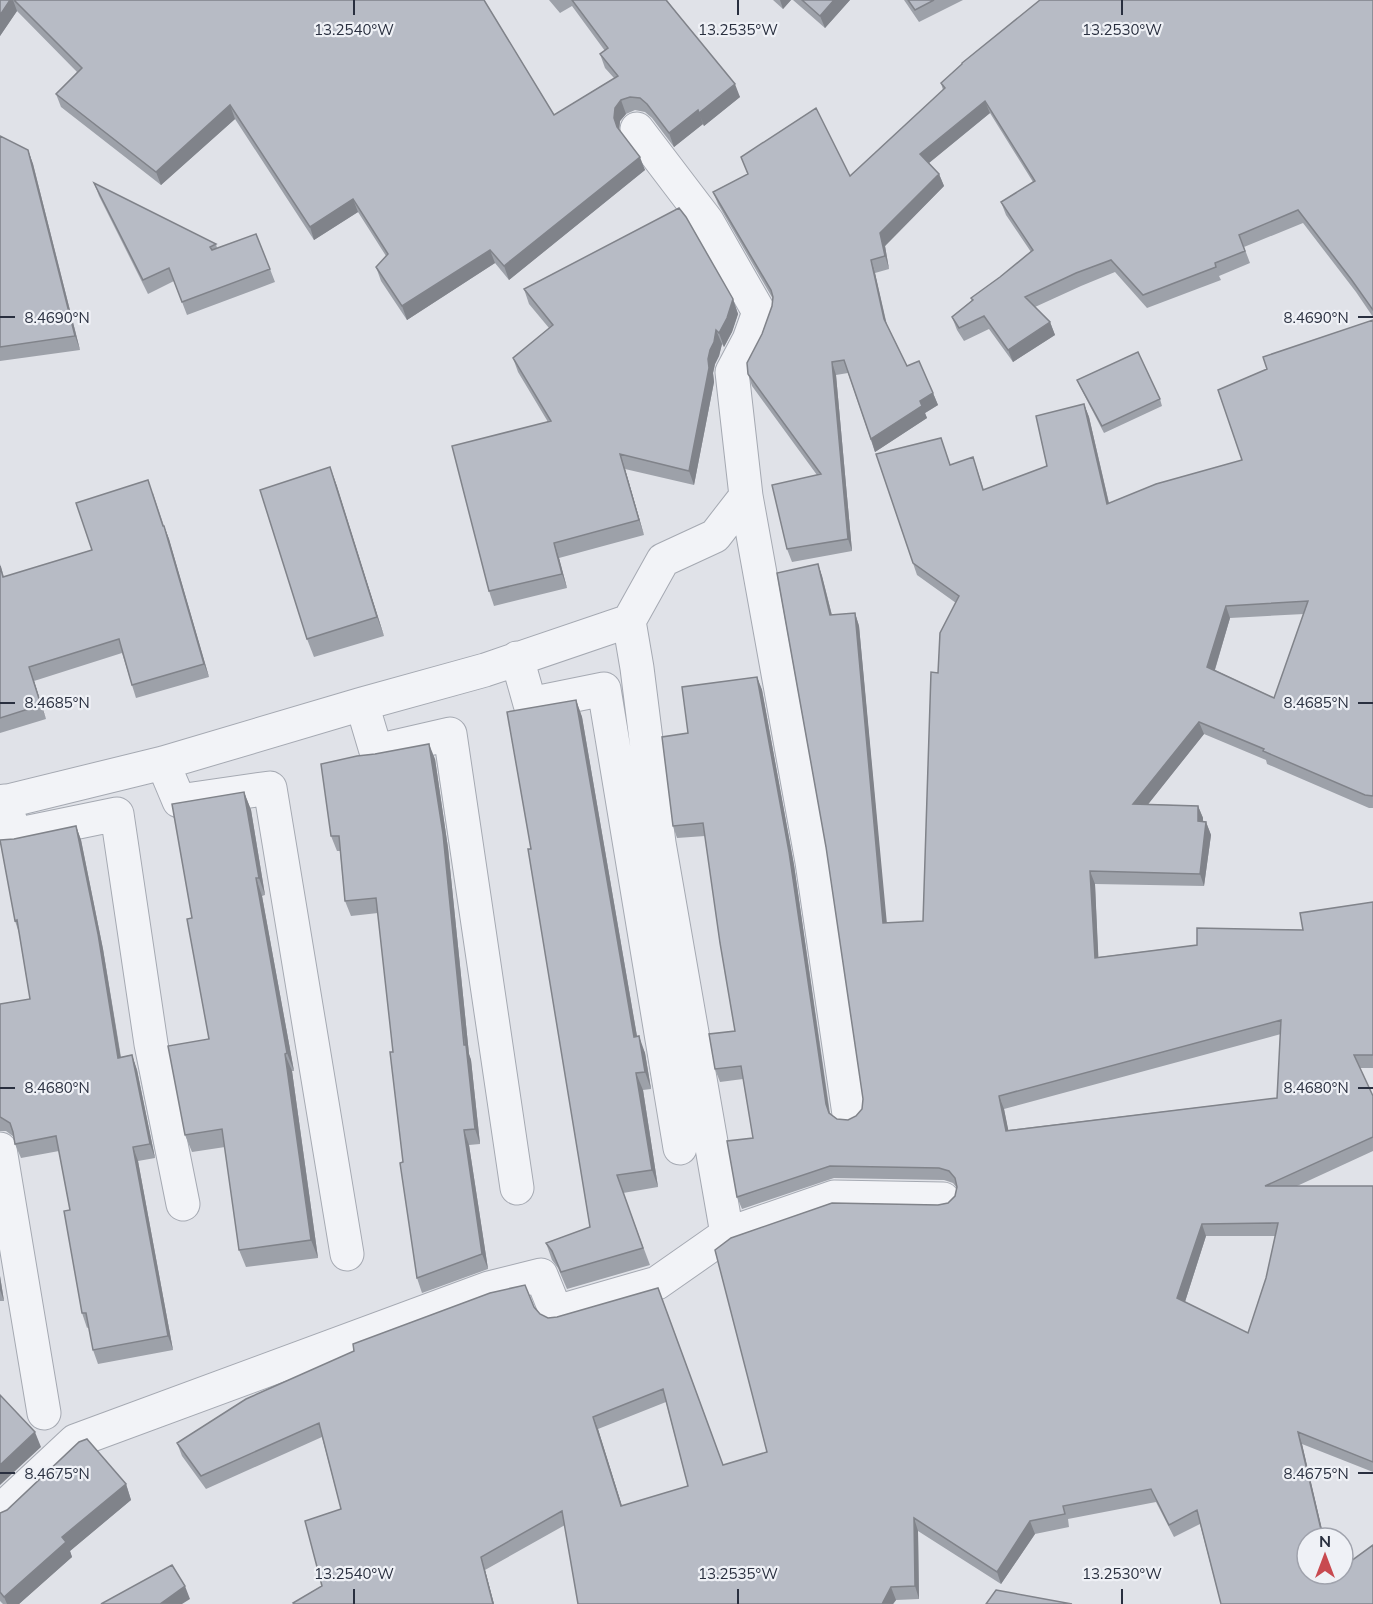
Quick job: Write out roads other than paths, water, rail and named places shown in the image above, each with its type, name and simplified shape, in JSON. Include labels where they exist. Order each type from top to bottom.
[{"type":"street","points":[[637,129],[706,221],[759,312],[749,340],[732,372],[746,496],[812,862],[849,1114]]},
{"type":"street","points":[[727,1234],[659,843],[629,621],[663,560],[715,536],[746,496]]},
{"type":"street","points":[[183,1204],[151,1044],[117,814],[15,835],[2,802],[163,763],[485,670],[629,621]]},
{"type":"street","points":[[517,658],[530,704],[604,689],[681,1148]]},
{"type":"street","points":[[362,704],[376,751],[450,734],[517,1188]]},
{"type":"street","points":[[163,763],[179,801],[270,788],[348,1254]]},
{"type":"street","points":[[0,1149],[44,1413]]},
{"type":"street","points":[[0,1511],[75,1441],[489,1288],[541,1275],[556,1312],[657,1283],[727,1234],[834,1197],[943,1199]]}]
